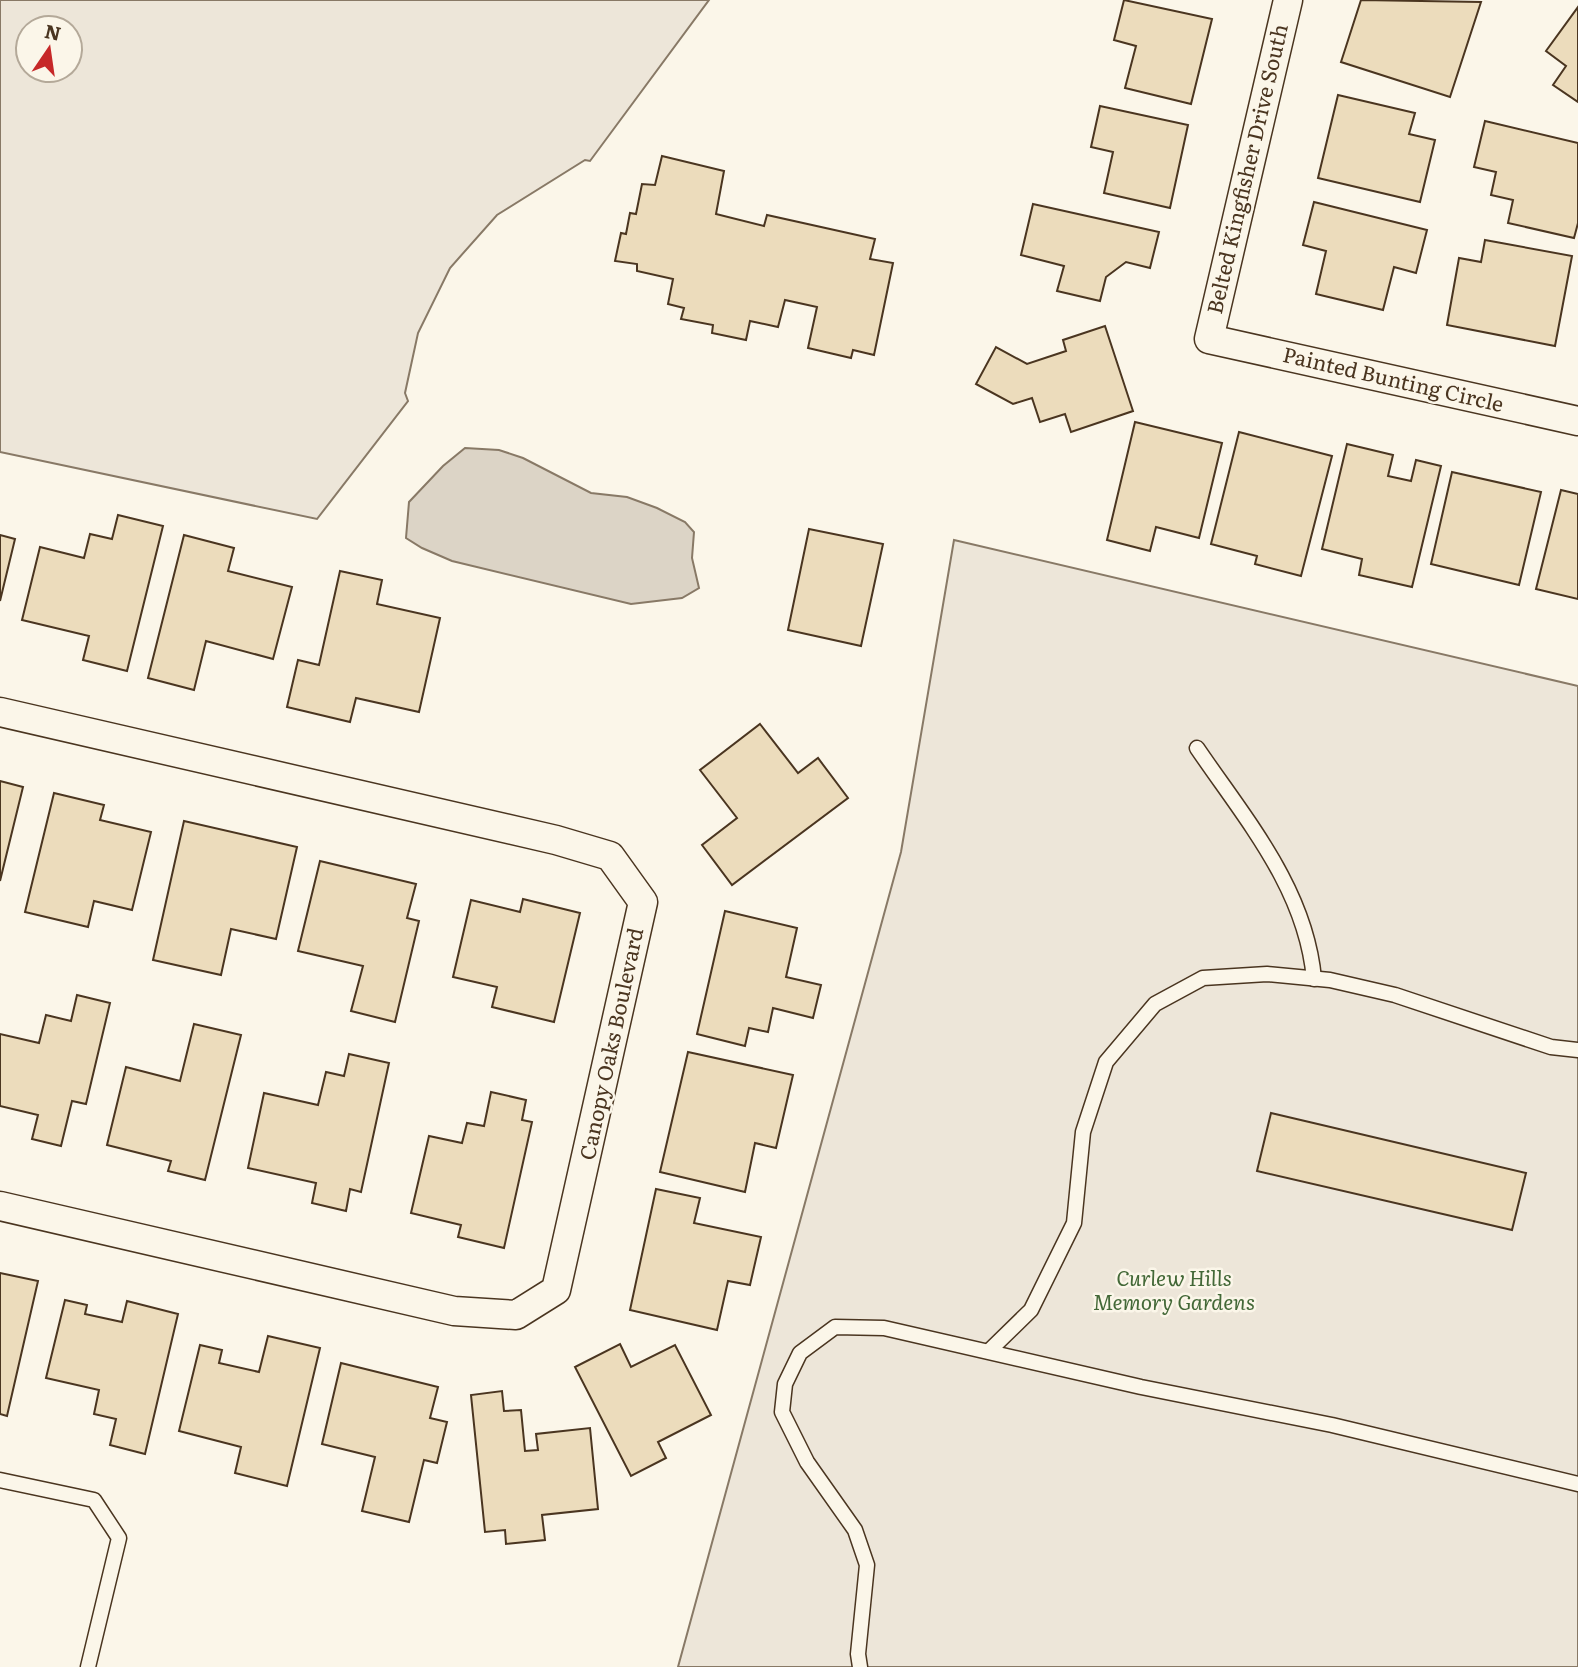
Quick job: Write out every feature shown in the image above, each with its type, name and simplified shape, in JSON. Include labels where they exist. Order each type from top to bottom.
[{"type":"street","name":"Belted Kingfisher Drive South","points":[[1209,339],[1288,0]]},
{"type":"street","name":"Painted Bunting Circle","points":[[1209,339],[1578,421]]},
{"type":"street","name":"Canopy Oaks Boulevard","points":[[0,712],[556,840],[610,856],[643,902],[556,1290],[516,1315],[454,1311],[0,1206]]},
{"type":"lane","points":[[1197,748],[1283,872],[1311,950],[1314,979]]},
{"type":"lane","points":[[989,1351],[1031,1310],[1074,1223],[1083,1132],[1106,1062],[1155,1004],[1203,978],[1267,974],[1314,979],[1395,995],[1488,1028],[1551,1047],[1578,1051]]},
{"type":"lane","points":[[860,1667],[858,1654],[867,1564],[855,1530],[807,1462],[782,1412],[785,1384],[800,1353],[835,1327],[884,1328],[1332,1425],[1578,1484]]},
{"type":"lane","points":[[0,1480],[94,1500],[119,1538],[88,1667]]},
{"type":"green space","points":[[0,0],[709,0],[590,161],[585,160],[497,215],[450,268],[418,333],[405,393],[408,401],[317,519],[0,452]]},
{"type":"green space","name":"Curlew Hills Memory Gardens","points":[[954,540],[1578,686],[1578,1667],[678,1667],[901,852]]},
{"type":"shaded area","points":[[465,448],[499,450],[523,458],[591,493],[627,497],[685,522],[694,532],[692,558],[699,588],[682,598],[631,604],[452,561],[422,548],[406,538],[409,502],[443,466]]},
{"type":"building","points":[[1124,0],[1212,19],[1191,104],[1125,88],[1136,46],[1114,40]]},
{"type":"building","points":[[1361,0],[1481,2],[1450,97],[1341,62]]},
{"type":"building","points":[[1578,7],[1578,102],[1553,85],[1566,66],[1546,51]]},
{"type":"building","points":[[1338,95],[1415,113],[1409,134],[1435,140],[1420,202],[1318,178]]},
{"type":"building","points":[[1100,106],[1188,125],[1170,208],[1104,193],[1113,152],[1091,147]]},
{"type":"building","points":[[1485,121],[1578,143],[1578,223],[1574,238],[1508,223],[1513,200],[1491,195],[1496,172],[1474,167]]},
{"type":"building","points":[[662,156],[724,171],[716,214],[764,226],[767,215],[875,239],[870,259],[893,263],[874,355],[853,350],[851,358],[808,348],[817,307],[785,300],[778,327],[750,321],[746,340],[712,333],[713,325],[681,319],[684,308],[668,304],[673,279],[637,271],[637,264],[615,261],[621,233],[626,234],[630,213],[636,214],[642,184],[655,185]]},
{"type":"building","points":[[1314,202],[1427,230],[1416,273],[1394,267],[1383,310],[1316,294],[1326,251],[1303,245]]},
{"type":"building","points":[[1033,204],[1159,232],[1150,268],[1126,262],[1106,277],[1100,301],[1057,291],[1064,266],[1021,255]]},
{"type":"building","points":[[1485,240],[1572,256],[1555,346],[1447,325],[1459,258],[1481,262]]},
{"type":"building","points":[[1105,326],[1133,411],[1071,432],[1065,414],[1040,422],[1032,398],[1013,404],[976,384],[996,347],[1027,364],[1066,351],[1063,340]]},
{"type":"building","points":[[1135,422],[1222,443],[1199,538],[1156,527],[1150,551],[1107,540]]},
{"type":"building","points":[[1239,432],[1332,456],[1301,576],[1255,564],[1257,556],[1211,544]]},
{"type":"building","points":[[1347,444],[1393,455],[1388,476],[1411,481],[1416,460],[1441,466],[1412,587],[1359,575],[1362,559],[1322,549]]},
{"type":"building","points":[[1452,472],[1541,492],[1519,585],[1431,564]]},
{"type":"building","points":[[1561,490],[1578,494],[1578,599],[1536,589]]},
{"type":"building","points":[[118,515],[163,526],[127,671],[83,660],[89,636],[22,620],[40,547],[84,558],[90,534],[112,539]]},
{"type":"building","points":[[809,529],[883,544],[861,646],[788,630]]},
{"type":"building","points":[[0,535],[15,539],[0,601]]},
{"type":"building","points":[[184,535],[234,548],[228,571],[292,587],[273,659],[206,641],[194,690],[148,678]]},
{"type":"building","points":[[340,571],[382,580],[377,604],[440,618],[419,712],[356,698],[350,722],[287,707],[298,660],[319,665]]},
{"type":"building","points":[[760,724],[798,773],[818,758],[848,798],[732,885],[702,845],[737,818],[700,770]]},
{"type":"building","points":[[0,781],[23,787],[0,881]]},
{"type":"building","points":[[54,793],[104,805],[100,820],[151,832],[132,910],[94,901],[88,927],[25,912]]},
{"type":"building","points":[[184,821],[297,847],[276,939],[231,929],[221,975],[153,960]]},
{"type":"building","points":[[320,861],[416,884],[407,918],[419,921],[395,1022],[351,1011],[363,966],[298,951]]},
{"type":"building","points":[[523,899],[580,913],[554,1022],[492,1007],[497,987],[453,977],[471,900],[520,912]]},
{"type":"building","points":[[725,911],[797,928],[786,977],[821,985],[813,1018],[773,1008],[768,1032],[749,1028],[745,1046],[697,1034]]},
{"type":"building","points":[[77,995],[110,1003],[86,1104],[72,1101],[61,1146],[32,1139],[38,1115],[0,1106],[0,1034],[39,1043],[46,1015],[71,1021]]},
{"type":"building","points":[[194,1024],[241,1035],[205,1180],[168,1171],[171,1161],[107,1145],[126,1067],[180,1081]]},
{"type":"building","points":[[688,1052],[793,1075],[776,1148],[755,1143],[745,1192],[660,1172]]},
{"type":"building","points":[[349,1054],[389,1063],[361,1192],[350,1189],[346,1211],[312,1203],[316,1183],[248,1168],[264,1093],[318,1105],[326,1072],[344,1076]]},
{"type":"building","points":[[491,1092],[526,1100],[522,1120],[532,1122],[504,1248],[458,1237],[461,1225],[411,1213],[429,1136],[462,1143],[467,1123],[484,1126]]},
{"type":"building","points":[[1271,1113],[1526,1173],[1512,1230],[1257,1171]]},
{"type":"building","points":[[656,1189],[700,1198],[694,1223],[761,1237],[750,1285],[728,1281],[717,1330],[630,1310]]},
{"type":"building","points":[[0,1273],[38,1281],[7,1416],[0,1414]]},
{"type":"building","points":[[65,1300],[87,1305],[85,1314],[122,1322],[127,1301],[178,1314],[145,1454],[110,1445],[116,1419],[94,1414],[99,1390],[46,1378]]},
{"type":"building","points":[[268,1336],[320,1348],[287,1486],[235,1473],[241,1447],[179,1431],[200,1345],[222,1350],[219,1363],[259,1372]]},
{"type":"building","points":[[620,1344],[631,1367],[675,1345],[711,1415],[658,1442],[666,1458],[631,1476],[575,1367]]},
{"type":"building","points":[[341,1363],[438,1387],[430,1418],[447,1422],[437,1463],[424,1460],[409,1522],[362,1511],[375,1457],[322,1444]]},
{"type":"building","points":[[502,1391],[504,1411],[521,1410],[525,1451],[538,1450],[536,1434],[590,1428],[598,1509],[542,1515],[545,1540],[506,1544],[505,1530],[485,1532],[471,1395]]}]
